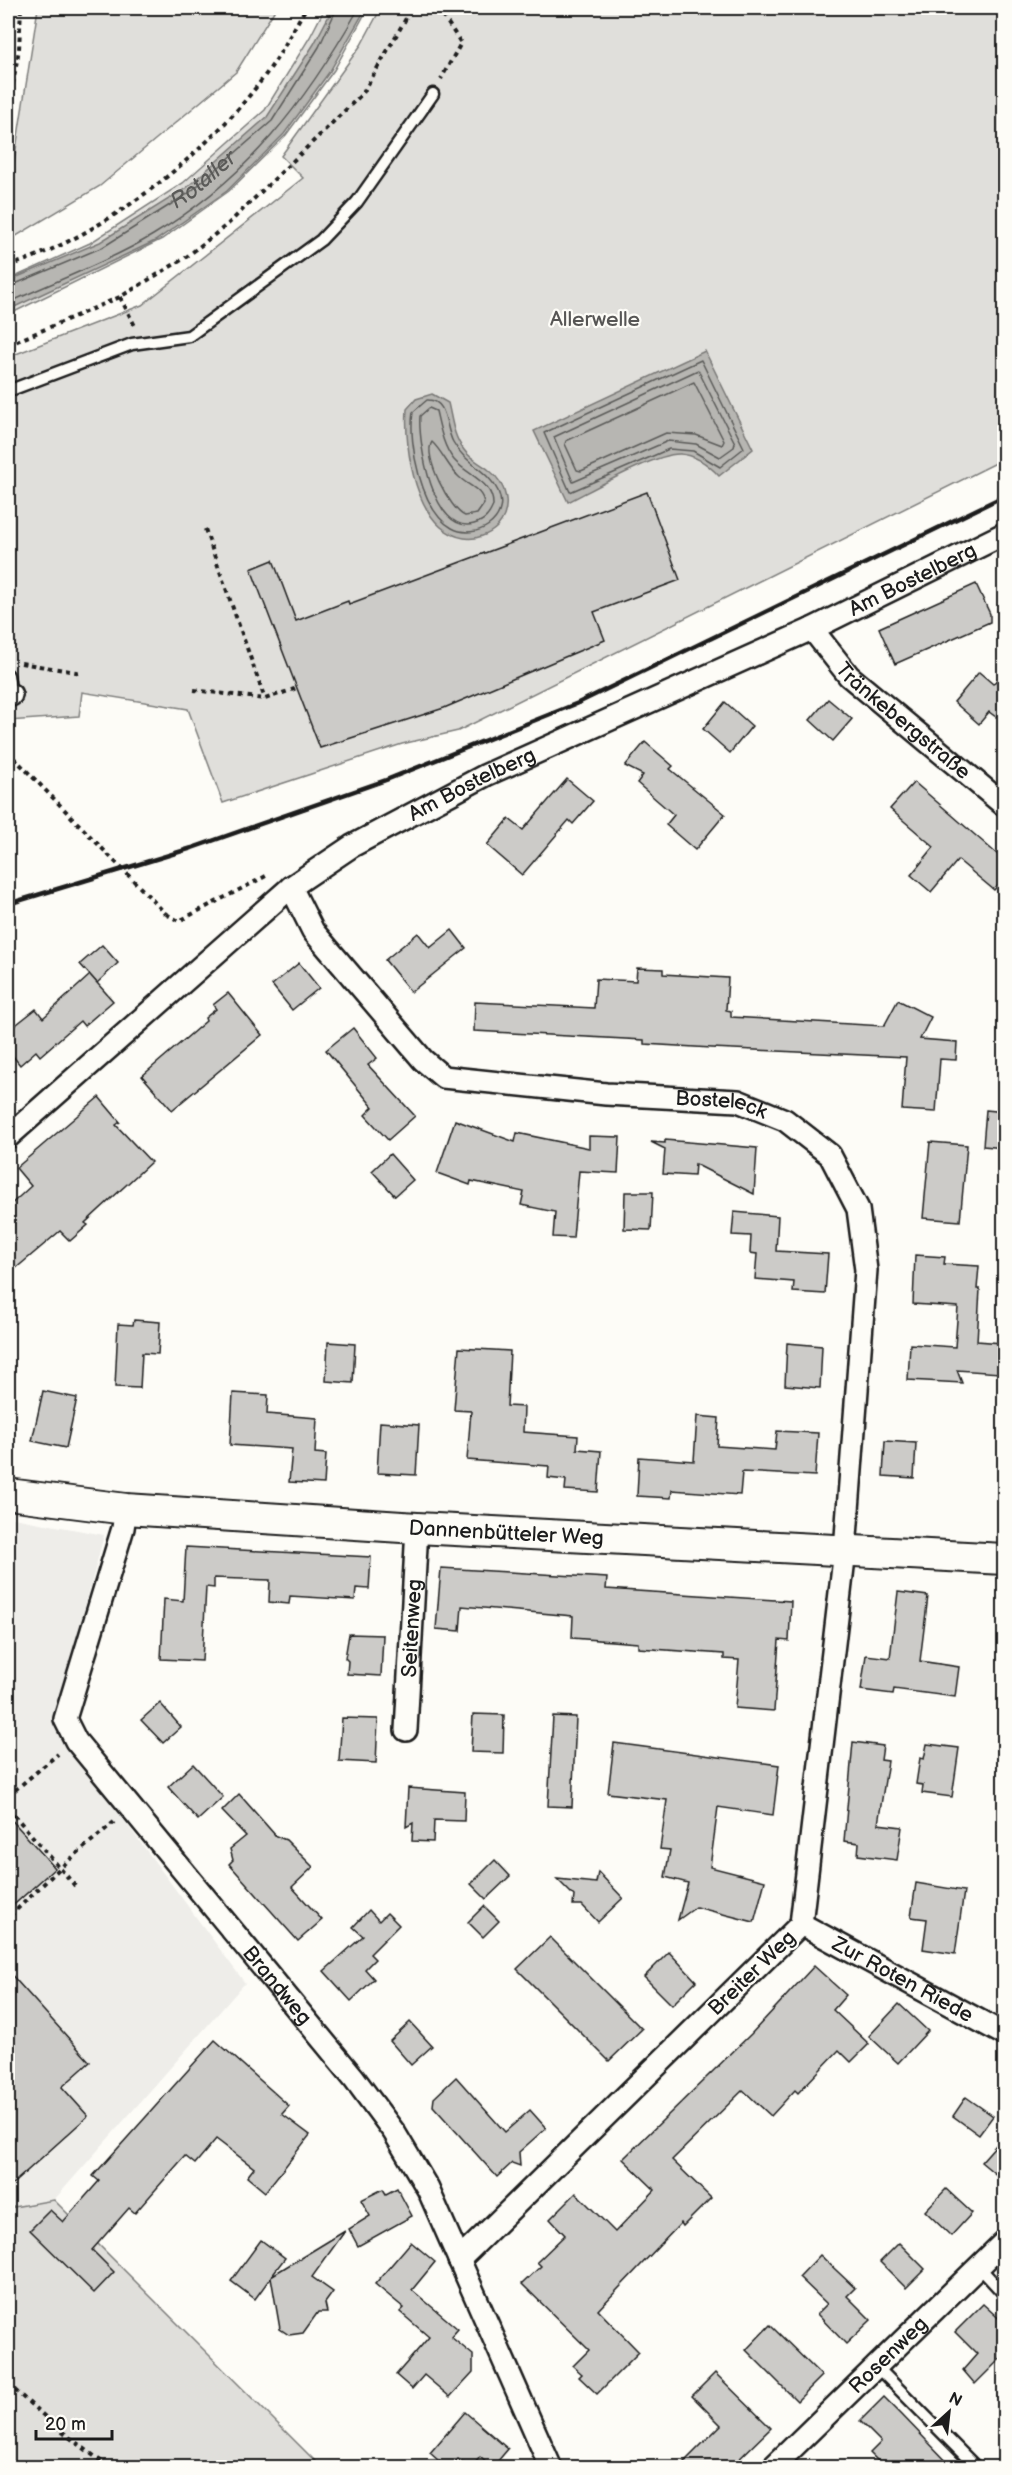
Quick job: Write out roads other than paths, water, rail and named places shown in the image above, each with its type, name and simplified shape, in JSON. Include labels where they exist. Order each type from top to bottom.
[{"type":"street","name":"Am Bostelberg","points":[[8,1137],[291,887],[352,846],[486,775],[812,628],[1005,534]]},
{"type":"street","name":"Tränkebergstraße","points":[[812,628],[849,676],[1005,805]]},
{"type":"street","name":"Bosteleck","points":[[291,887],[313,931],[423,1060],[443,1077],[606,1094],[738,1101],[785,1120],[830,1155],[858,1209],[866,1269],[845,1550]]},
{"type":"street","name":"Dannenbütteler Weg","points":[[8,1494],[126,1509],[417,1528],[1005,1559]]},
{"type":"street","name":"Brandweg","points":[[126,1509],[65,1719],[76,1742],[347,2070],[394,2132],[428,2189],[551,2468]]},
{"type":"street","name":"Seitenweg","points":[[406,1730],[417,1528]]},
{"type":"street","name":"Breiter Weg","points":[[459,2260],[801,1924],[845,1550]]},
{"type":"street","name":"Zur Roten Riede","points":[[801,1924],[1005,2034]]},
{"type":"street","name":"Rosenweg","points":[[781,2465],[1005,2242]]},
{"type":"lane","points":[[8,391],[143,340],[189,336],[321,240],[357,202],[433,94]]},
{"type":"lane","points":[[980,2268],[1005,2294]]},
{"type":"lane","points":[[877,2367],[977,2468]]},
{"type":"water","name":"Rotaller","points":[[333,8],[366,8],[330,71],[284,134],[227,191],[155,241],[8,310],[8,281],[100,242],[185,189],[267,117],[314,44]]},
{"type":"water","points":[[705,351],[753,449],[719,476],[697,458],[680,454],[669,455],[640,466],[568,502],[534,431]]},
{"type":"water","points":[[432,394],[448,403],[460,445],[495,476],[504,489],[506,505],[502,520],[494,530],[482,536],[464,538],[448,532],[434,520],[416,486],[408,445],[407,409],[416,399]]},
{"type":"railway","points":[[8,904],[192,848],[386,780],[578,703],[1004,496]]},
{"type":"park label","name":"Allerwelle","points":[[595,319]]}]
